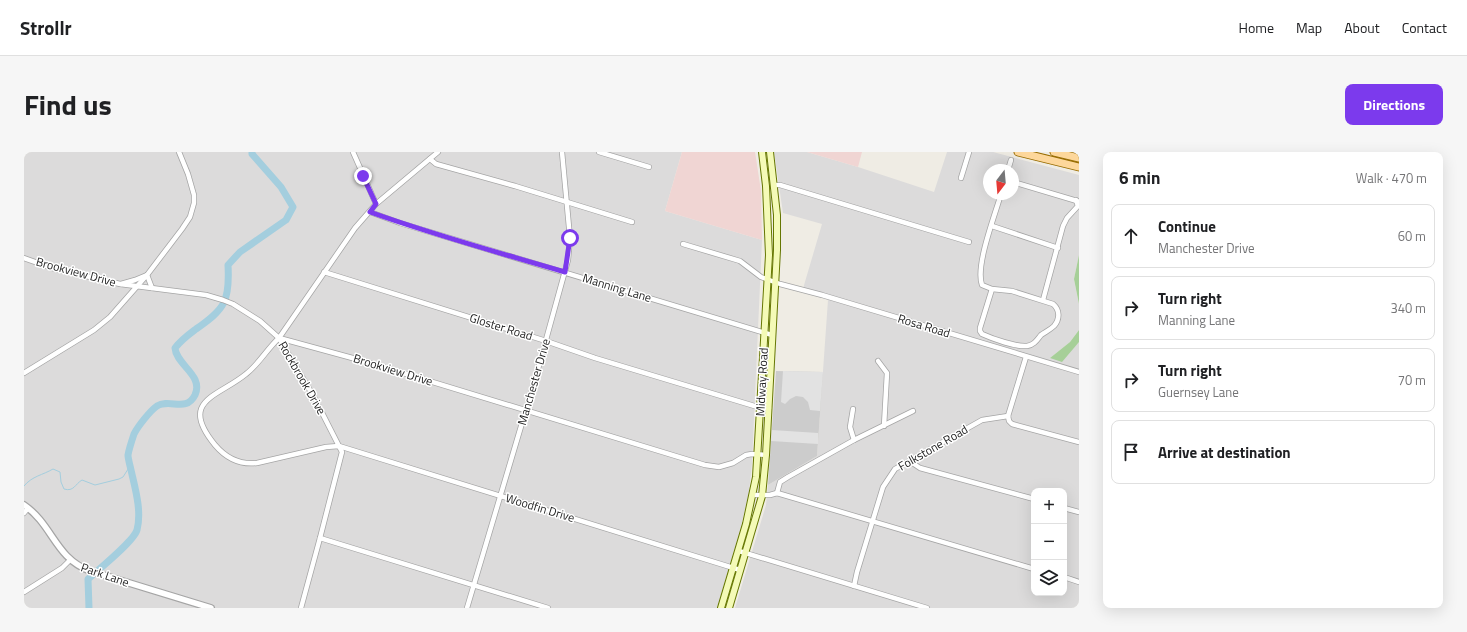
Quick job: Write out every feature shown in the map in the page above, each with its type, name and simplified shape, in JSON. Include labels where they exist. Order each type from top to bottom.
[{"type":"main road","name":"Midway Road","points":[[722,606],[737,569],[742,551],[756,477],[769,280],[769,236],[762,152]]},
{"type":"main road","name":"Midway Road","points":[[742,551],[762,496],[766,455],[776,283],[777,232],[770,152]]},
{"type":"main road","points":[[1018,152],[1079,167]]},
{"type":"main road","points":[[1054,152],[1079,158]]},
{"type":"main road","points":[[766,186],[774,185]]},
{"type":"main road","name":"Midway Road","points":[[731,608],[737,569]]},
{"type":"street","points":[[24,373],[100,325],[122,305],[147,275],[190,217],[194,203],[193,186],[179,152]]},
{"type":"street","points":[[353,152],[376,204]]},
{"type":"street","name":"Rockbrook Drive","points":[[300,608],[342,452],[314,397],[278,338],[355,228],[376,204],[438,152]]},
{"type":"street","name":"Manchester Drive","points":[[467,608],[565,272],[570,238],[562,152]]},
{"type":"street","points":[[599,152],[649,167]]},
{"type":"street","points":[[961,178],[969,152]]},
{"type":"street","points":[[430,159],[436,164],[632,222]]},
{"type":"street","points":[[1010,164],[1011,160]]},
{"type":"street","points":[[1019,184],[1078,201],[1078,206],[1067,218],[1063,226],[1043,300]]},
{"type":"street","points":[[774,185],[780,185],[969,242]]},
{"type":"street","points":[[992,289],[980,331],[982,334],[1018,345],[1027,346],[1034,344],[1056,323],[1059,312],[1053,304],[1012,291],[992,289],[982,285],[980,278],[981,258],[999,200]]},
{"type":"street","name":"Manning Lane","points":[[370,212],[400,223],[772,335]]},
{"type":"street","points":[[992,226],[1058,248]]},
{"type":"street","name":"Rosa Road","points":[[683,244],[740,261],[757,275],[776,283],[822,295],[1079,372]]},
{"type":"street","name":"Brookview Drive","points":[[24,258],[52,268],[120,284],[206,295],[223,300],[260,321],[278,338],[367,362],[525,411],[712,466],[727,465],[746,455],[766,455]]},
{"type":"street","name":"Gloster Road","points":[[324,272],[546,341],[595,358],[761,408],[769,408]]},
{"type":"street","points":[[120,284],[147,275]]},
{"type":"street","points":[[147,275],[152,288]]},
{"type":"street","points":[[278,338],[256,366],[206,401],[200,414],[200,420],[205,431],[215,445],[226,456],[247,464],[326,447],[339,446]]},
{"type":"street","points":[[1026,357],[1008,416],[1009,421],[1012,424],[1079,442]]},
{"type":"street","points":[[878,361],[887,373],[884,426]]},
{"type":"street","points":[[852,409],[850,427],[854,440]]},
{"type":"street","points":[[777,493],[780,482],[788,477],[854,440],[913,411]]},
{"type":"street","name":"Folkstone Road","points":[[854,586],[883,487],[895,468],[982,420],[1008,416]]},
{"type":"street","name":"Woodfin Drive","points":[[339,446],[737,569]]},
{"type":"street","points":[[911,459],[914,464],[920,468],[1031,498]]},
{"type":"street","points":[[753,495],[770,496],[777,493],[1031,568]]},
{"type":"street","points":[[24,513],[26,506]]},
{"type":"street","name":"Park Lane","points":[[26,506],[44,525],[63,553],[78,566],[211,608]]},
{"type":"street","points":[[1067,509],[1079,512]]},
{"type":"street","points":[[320,538],[548,608]]},
{"type":"street","points":[[742,551],[918,607],[927,608]]},
{"type":"street","points":[[24,592],[62,568],[70,560]]},
{"type":"street","points":[[1067,578],[1079,582]]},
{"type":"street","points":[[722,606],[731,608]]},
{"type":"shaded area","points":[[24,152],[682,152],[665,211],[762,240],[752,463],[749,492],[741,526],[717,608],[24,608]]},
{"type":"shaded area","points":[[682,152],[755,152],[761,191],[762,240],[665,211]]},
{"type":"shaded area","points":[[774,152],[807,152],[934,192],[947,152],[993,152],[1079,175],[1079,255],[1074,279],[1079,304],[1079,330],[1070,342],[1050,358],[1079,342],[1079,608],[735,608],[766,505],[768,485],[817,456],[828,300],[802,292],[822,224],[783,213]]},
{"type":"shaded area","points":[[807,152],[862,152],[858,167]]},
{"type":"shaded area","points":[[776,371],[823,372],[817,456],[768,485]]},
{"type":"shaded area","points":[[783,371],[823,372],[820,411],[810,410],[808,402],[803,397],[796,396],[785,404],[781,402]]},
{"type":"shaded area","points":[[772,430],[818,433],[818,444],[771,441]]},
{"type":"green space","points":[[1079,255],[1079,304],[1074,279]]},
{"type":"green space","points":[[1079,330],[1079,342],[1062,362],[1050,358],[1070,342]]},
{"type":"waterway","points":[[89,608],[88,579],[123,548],[137,530],[139,515],[128,455],[134,434],[144,419],[157,406],[167,403],[187,403],[195,395],[197,388],[196,382],[180,360],[175,348],[180,342],[214,316],[224,303],[228,287],[228,265],[240,252],[286,220],[293,207],[281,187],[252,154],[252,152]]},
{"type":"waterway","points":[[24,486],[34,478],[53,469],[60,472],[61,482],[64,489],[72,489],[82,480],[95,485],[123,477],[130,466]]},
{"type":"route","points":[[363,176],[376,204],[370,212],[400,223],[469,244],[565,272],[568,260],[570,238]]}]
